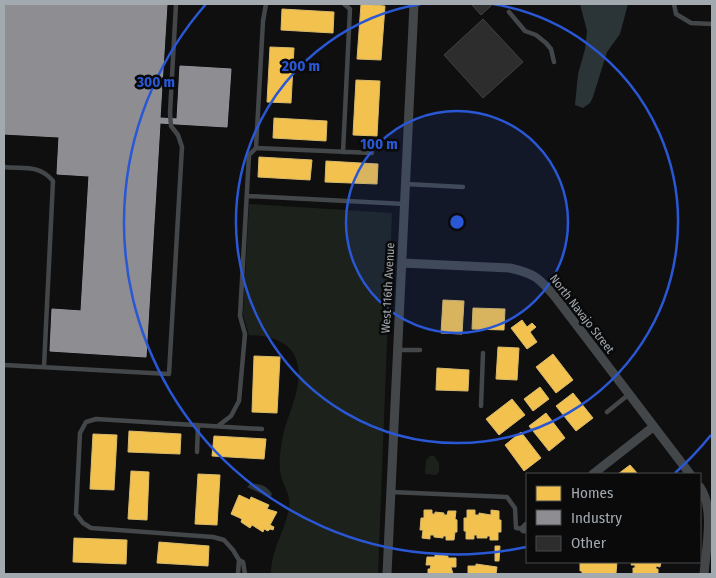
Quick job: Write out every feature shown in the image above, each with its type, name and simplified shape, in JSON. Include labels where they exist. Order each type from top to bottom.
[{"type":"street","name":"West 116th Avenue","points":[[387,574],[414,4]]},
{"type":"street","name":"North Navajo Street","points":[[402,263],[510,268],[532,274],[538,278],[556,298],[653,428],[689,473]]},
{"type":"street","points":[[594,473],[653,428]]},
{"type":"street","points":[[701,490],[706,500],[708,515],[704,574]]},
{"type":"lane","points":[[4,365],[170,374],[182,147],[178,135],[171,126],[170,113],[176,4]]},
{"type":"lane","points":[[218,426],[235,411],[239,401],[245,334],[240,316],[249,155],[256,148],[263,21],[266,4]]},
{"type":"lane","points":[[343,152],[350,9],[344,4]]},
{"type":"lane","points":[[674,4],[676,14],[691,23],[712,24]]},
{"type":"lane","points":[[508,12],[525,31],[536,35],[546,43],[551,49],[554,62]]},
{"type":"lane","points":[[256,148],[372,153]]},
{"type":"lane","points":[[4,167],[39,169],[46,173],[53,181],[44,367]]},
{"type":"lane","points":[[406,184],[463,186]]},
{"type":"lane","points":[[247,196],[405,204]]},
{"type":"lane","points":[[398,350],[420,350]]},
{"type":"lane","points":[[481,406],[483,353]]},
{"type":"lane","points":[[607,412],[628,395]]},
{"type":"lane","points":[[245,574],[244,562],[239,560],[224,540],[213,537],[91,528],[83,523],[76,514],[80,433],[86,422],[96,419],[262,429]]},
{"type":"lane","points":[[197,452],[198,425]]},
{"type":"lane","points":[[391,492],[507,497],[515,508],[516,528],[526,527]]},
{"type":"lane","points":[[238,574],[239,560]]},
{"type":"shaded area","points":[[580,4],[628,4],[620,34],[607,52],[593,97],[590,103],[583,108],[575,105],[578,74],[585,49],[587,31]]},
{"type":"shaded area","points":[[249,204],[392,213],[378,574],[271,574],[273,557],[289,508],[288,496],[281,474],[280,455],[284,431],[293,404],[299,376],[298,364],[294,354],[287,346],[278,340],[249,335],[243,315]]},
{"type":"shaded area","points":[[430,456],[434,456],[439,463],[439,472],[436,475],[426,474],[425,472],[426,460]]},
{"type":"shaded area","points":[[250,484],[257,484],[268,489],[272,494],[270,498],[247,487]]},
{"type":"building: Homes","points":[[361,4],[385,6],[381,60],[357,59]]},
{"type":"building: Homes","points":[[282,9],[334,12],[333,33],[281,30]]},
{"type":"building: Homes","points":[[270,47],[294,48],[291,103],[267,102]]},
{"type":"building: Homes","points":[[356,80],[380,81],[377,136],[353,135]]},
{"type":"building: Homes","points":[[274,118],[327,121],[326,141],[273,138]]},
{"type":"building: Homes","points":[[259,157],[312,160],[310,180],[258,177]]},
{"type":"building: Homes","points":[[326,161],[378,164],[377,184],[325,182]]},
{"type":"building: Homes","points":[[443,300],[464,301],[462,334],[441,333]]},
{"type":"building: Homes","points":[[473,308],[505,309],[504,330],[472,329]]},
{"type":"building: Homes","points":[[522,320],[527,327],[532,323],[536,327],[530,332],[537,342],[527,349],[511,328]]},
{"type":"building: Homes","points":[[498,347],[519,348],[517,380],[496,379]]},
{"type":"building: Homes","points":[[553,354],[573,380],[556,393],[536,367]]},
{"type":"building: Homes","points":[[254,356],[280,357],[277,413],[252,412]]},
{"type":"building: Homes","points":[[437,368],[469,370],[468,391],[436,390]]},
{"type":"building: Homes","points":[[540,387],[549,399],[533,411],[524,399]]},
{"type":"building: Homes","points":[[573,393],[593,418],[576,431],[556,406]]},
{"type":"building: Homes","points":[[512,399],[525,415],[499,435],[486,419]]},
{"type":"building: Homes","points":[[546,413],[565,438],[549,451],[529,426]]},
{"type":"building: Homes","points":[[129,431],[181,434],[180,454],[128,452]]},
{"type":"building: Homes","points":[[521,432],[541,458],[524,471],[505,445]]},
{"type":"building: Homes","points":[[93,434],[117,435],[114,490],[90,489]]},
{"type":"building: Homes","points":[[214,436],[266,439],[264,459],[212,456]]},
{"type":"building: Homes","points":[[630,465],[637,473],[619,473]]},
{"type":"building: Homes","points":[[131,471],[149,472],[147,520],[128,519]]},
{"type":"building: Homes","points":[[198,474],[220,475],[217,525],[195,524]]},
{"type":"building: Homes","points":[[239,495],[250,500],[251,497],[269,505],[267,509],[277,512],[270,525],[274,527],[273,530],[270,529],[268,531],[264,529],[263,532],[252,525],[250,528],[241,522],[242,519],[231,514]]},
{"type":"building: Homes","points":[[424,510],[432,510],[432,514],[435,514],[435,512],[444,513],[444,515],[447,515],[448,511],[456,511],[457,532],[455,532],[454,540],[446,540],[446,536],[443,536],[443,538],[434,537],[434,535],[430,535],[430,539],[422,538],[423,530],[420,530],[421,518],[424,518]]},
{"type":"building: Homes","points":[[467,510],[475,510],[475,515],[479,515],[479,513],[491,515],[491,510],[499,511],[501,532],[498,532],[498,540],[490,540],[490,536],[487,536],[487,538],[477,538],[477,535],[474,535],[474,539],[466,539],[464,518],[467,518]]},
{"type":"building: Homes","points":[[74,538],[127,540],[126,564],[73,562]]},
{"type":"building: Homes","points":[[159,542],[209,546],[208,566],[157,563]]},
{"type":"building: Homes","points":[[495,546],[500,546],[499,561],[495,561]]},
{"type":"building: Homes","points":[[435,555],[456,558],[456,567],[451,567],[453,574],[428,574],[428,569],[430,569],[431,565],[426,565],[427,557],[435,557]]},
{"type":"building: Homes","points":[[580,563],[617,563],[616,573],[614,574],[582,574],[582,571],[580,571]]},
{"type":"building: Homes","points":[[632,563],[661,563],[660,567],[656,566],[658,574],[633,574],[635,565],[631,565]]},
{"type":"building: Homes","points":[[476,564],[497,567],[496,574],[468,574],[468,566],[476,566]]},
{"type":"building: Industry","points":[[4,4],[167,4],[160,118],[177,119],[180,66],[231,69],[227,127],[160,123],[146,357],[50,351],[52,309],[81,311],[89,176],[57,174],[59,137],[4,134]]},
{"type":"building: Other","points":[[471,4],[493,4],[481,15]]},
{"type":"building: Other","points":[[483,19],[523,62],[483,98],[444,55]]}]
